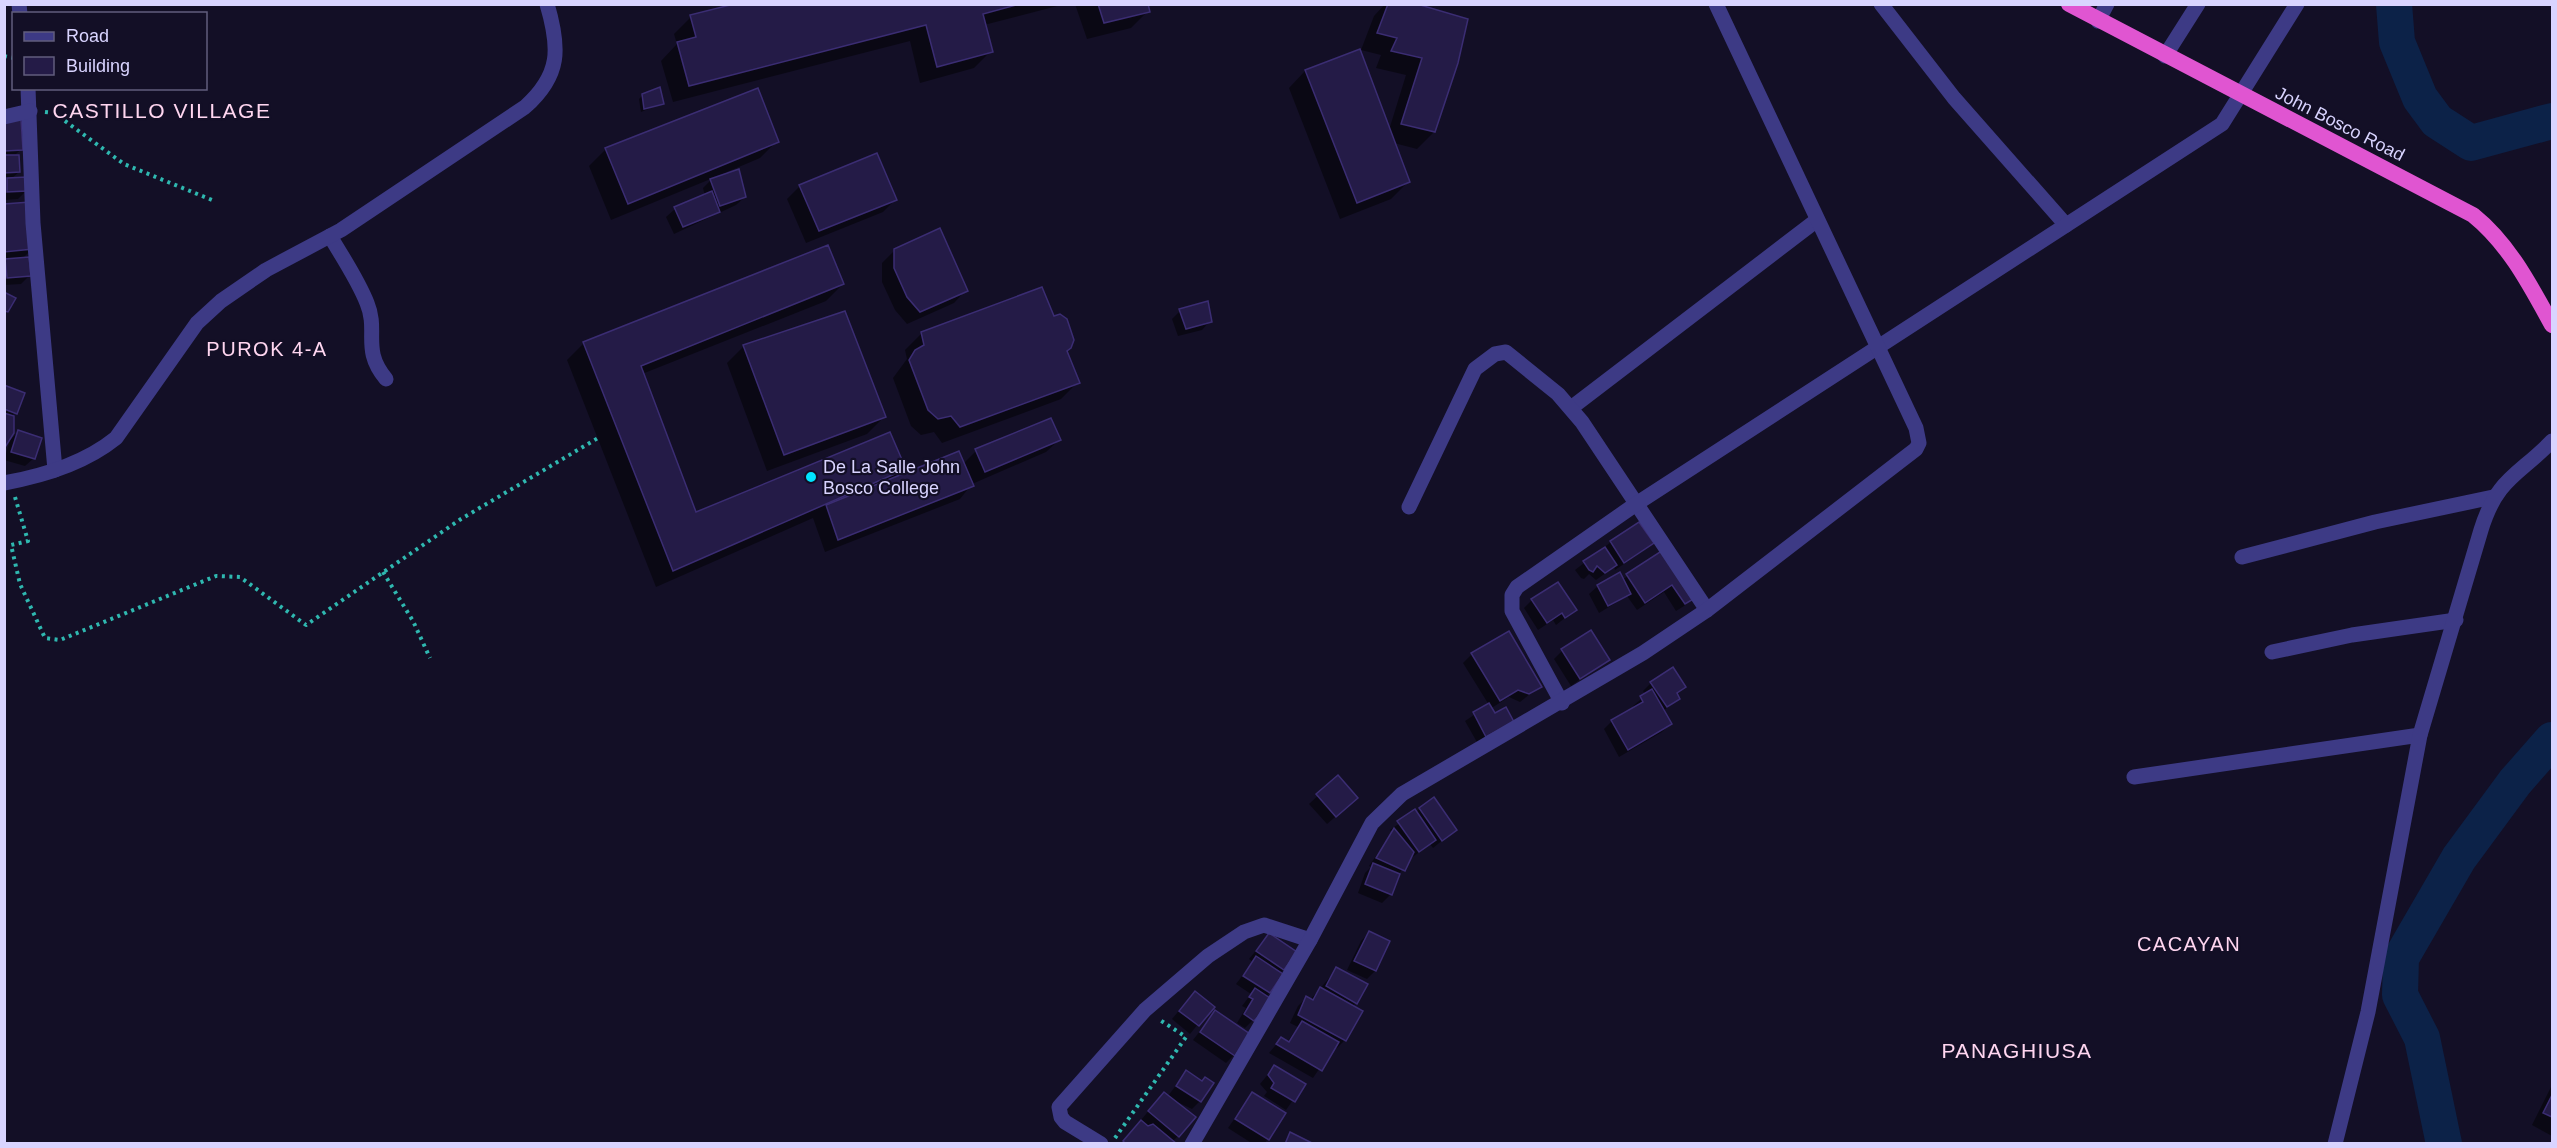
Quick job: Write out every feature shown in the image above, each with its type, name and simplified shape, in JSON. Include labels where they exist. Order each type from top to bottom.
[{"type":"highway","name":"John Bosco Road","points":[[2069,4],[2241,96],[2473,215],[2491,230],[2509,253],[2553,325]]},
{"type":"street","points":[[7,482],[55,470],[88,457],[116,438],[186,337],[221,301],[266,270],[330,237],[535,98],[550,75],[557,50],[547,4]]},
{"type":"street","points":[[1192,1143],[1310,940],[1372,823],[1386,807],[1402,794],[1636,658],[1707,610],[1916,449],[1919,443],[1916,428],[1716,4]]},
{"type":"street","points":[[1881,4],[1954,98],[2067,225]]},
{"type":"street","points":[[2098,21],[2107,4]]},
{"type":"street","points":[[2165,56],[2198,4]]},
{"type":"street","points":[[1562,703],[1512,611],[1512,595],[1517,587],[1636,504],[2222,124],[2297,4]]},
{"type":"street","points":[[28,90],[33,223],[55,470]]},
{"type":"street","points":[[4,117],[30,111]]},
{"type":"street","points":[[1571,408],[1817,220]]},
{"type":"street","points":[[330,237],[368,305],[371,355],[375,366],[386,379]]},
{"type":"street","points":[[1409,507],[1475,369],[1495,354],[1506,352],[1571,408],[1707,610]]},
{"type":"street","points":[[2335,1143],[2370,1002],[2420,735],[2493,497],[2507,480],[2553,441]]},
{"type":"street","points":[[2242,557],[2376,522],[2493,497]]},
{"type":"street","points":[[2272,652],[2352,635],[2456,620]]},
{"type":"street","points":[[2134,777],[2420,735]]},
{"type":"street","points":[[1101,1143],[1065,1122],[1061,1118],[1059,1107],[1145,1010],[1208,956],[1254,927],[1264,925],[1310,940]]},
{"type":"path","points":[[30,111],[54,114],[124,164],[212,200]]},
{"type":"path","points":[[7,482],[28,541],[11,545],[20,584],[45,638],[60,640],[216,576],[240,577],[306,625],[383,571],[514,485],[598,438]]},
{"type":"path","points":[[383,571],[413,621],[430,658]]},
{"type":"path","points":[[1111,1143],[1186,1037],[1145,1010]]},
{"type":"building","points":[[734,4],[1020,4],[983,14],[993,52],[937,67],[926,25],[689,86],[677,42],[696,37],[690,15]]},
{"type":"building","points":[[1098,4],[1148,4],[1150,12],[1104,23]]},
{"type":"building","points":[[1388,4],[1417,4],[1468,19],[1458,63],[1435,132],[1401,124],[1422,58],[1391,51],[1397,38],[1377,33]]},
{"type":"building","points":[[1360,49],[1410,182],[1357,203],[1305,70]]},
{"type":"building","points":[[660,87],[664,104],[644,109],[642,94]]},
{"type":"building","points":[[758,88],[779,142],[628,204],[605,148]]},
{"type":"building","points":[[21,119],[23,150],[4,151],[4,120]]},
{"type":"building","points":[[877,153],[897,200],[819,231],[799,185]]},
{"type":"building","points":[[4,155],[19,155],[20,172],[4,173]]},
{"type":"building","points":[[739,169],[746,197],[720,206],[710,179]]},
{"type":"building","points":[[27,177],[27,191],[7,192],[7,178]]},
{"type":"building","points":[[712,191],[720,212],[683,227],[674,207]]},
{"type":"building","points":[[30,202],[33,249],[4,252],[4,204]]},
{"type":"building","points":[[940,228],[968,291],[920,312],[907,297],[894,268],[894,249]]},
{"type":"building","points":[[828,245],[844,284],[641,366],[696,512],[890,432],[906,469],[673,571],[583,342]]},
{"type":"building","points":[[29,257],[31,276],[7,278],[5,259]]},
{"type":"building","points":[[1042,287],[1054,316],[1060,314],[1067,319],[1074,340],[1067,351],[1080,383],[960,427],[951,416],[938,419],[928,410],[909,360],[915,350],[924,345],[921,332]]},
{"type":"building","points":[[4,292],[16,298],[8,312],[4,311]]},
{"type":"building","points":[[1208,301],[1212,322],[1186,329],[1179,309]]},
{"type":"building","points":[[845,311],[886,417],[784,455],[743,345]]},
{"type":"building","points":[[4,385],[25,393],[17,414],[4,409]]},
{"type":"building","points":[[4,413],[14,416],[14,433],[4,449]]},
{"type":"building","points":[[1051,418],[1061,440],[985,472],[975,449]]},
{"type":"building","points":[[18,430],[42,438],[35,459],[11,452]]},
{"type":"building","points":[[959,451],[974,486],[838,540],[826,505]]},
{"type":"building","points":[[1639,522],[1654,543],[1624,563],[1610,541]]},
{"type":"building","points":[[1605,547],[1617,565],[1605,573],[1597,566],[1593,572],[1589,570],[1583,561]]},
{"type":"building","points":[[1663,550],[1695,598],[1685,604],[1672,585],[1645,603],[1626,574]]},
{"type":"building","points":[[1620,572],[1631,594],[1608,606],[1597,585]]},
{"type":"building","points":[[1558,582],[1577,610],[1565,618],[1562,613],[1547,623],[1531,599]]},
{"type":"building","points":[[1591,630],[1610,660],[1580,679],[1561,649]]},
{"type":"building","points":[[1509,631],[1542,687],[1529,694],[1518,690],[1500,701],[1471,653]]},
{"type":"building","points":[[1673,667],[1686,687],[1677,693],[1680,699],[1667,707],[1650,682]]},
{"type":"building","points":[[1652,689],[1672,724],[1628,750],[1611,720],[1643,702],[1640,696]]},
{"type":"building","points":[[1489,703],[1495,713],[1506,707],[1514,722],[1486,737],[1473,712]]},
{"type":"building","points":[[1338,775],[1358,798],[1336,817],[1316,794]]},
{"type":"building","points":[[1434,797],[1457,830],[1442,841],[1419,808]]},
{"type":"building","points":[[1415,809],[1436,840],[1419,852],[1397,821]]},
{"type":"building","points":[[1394,828],[1414,852],[1405,871],[1376,858]]},
{"type":"building","points":[[1373,863],[1400,874],[1392,895],[1365,884]]},
{"type":"building","points":[[1369,931],[1390,941],[1376,971],[1354,961]]},
{"type":"building","points":[[1269,933],[1297,952],[1284,970],[1256,951]]},
{"type":"building","points":[[1256,956],[1283,974],[1270,993],[1243,976]]},
{"type":"building","points":[[1336,967],[1368,984],[1357,1004],[1326,986]]},
{"type":"building","points":[[1320,987],[1363,1011],[1346,1041],[1298,1015],[1306,996],[1313,1000]]},
{"type":"building","points":[[1255,988],[1273,1000],[1254,1021],[1244,1014],[1253,999],[1249,997]]},
{"type":"building","points":[[1195,991],[1215,1007],[1199,1026],[1179,1011]]},
{"type":"building","points":[[1215,1010],[1250,1034],[1235,1056],[1200,1032]]},
{"type":"building","points":[[1302,1021],[1339,1042],[1322,1071],[1276,1044],[1281,1037],[1289,1042]]},
{"type":"building","points":[[1274,1065],[1306,1084],[1295,1102],[1271,1088],[1274,1083],[1268,1075]]},
{"type":"building","points":[[1186,1070],[1202,1081],[1205,1077],[1214,1083],[1201,1102],[1176,1086]]},
{"type":"building","points":[[1164,1092],[1196,1117],[1179,1137],[1148,1111]]},
{"type":"building","points":[[1252,1092],[1286,1113],[1269,1140],[1235,1119]]},
{"type":"building","points":[[2552,1095],[2552,1117],[2543,1113]]},
{"type":"building","points":[[1141,1120],[1148,1126],[1153,1124],[1177,1144],[1126,1144],[1123,1141]]},
{"type":"building","points":[[1290,1132],[1314,1144],[1285,1144]]},
{"type":"waterway","points":[[2394,4],[2397,42],[2420,98],[2437,121],[2471,143],[2552,121]]},
{"type":"waterway","points":[[2444,1144],[2422,1038],[2400,995],[2401,958],[2459,858],[2515,782],[2552,740]]},
{"type":"place","name":"De La Salle John Bosco College","points":[[811,477]]},
{"type":"district","name":"CASTILLO VILLAGE","points":[[162,111]]},
{"type":"district","name":"PUROK 4-A","points":[[267,349]]},
{"type":"district","name":"CACAYAN","points":[[2189,944]]},
{"type":"district","name":"PANAGHIUSA","points":[[2017,1051]]}]
